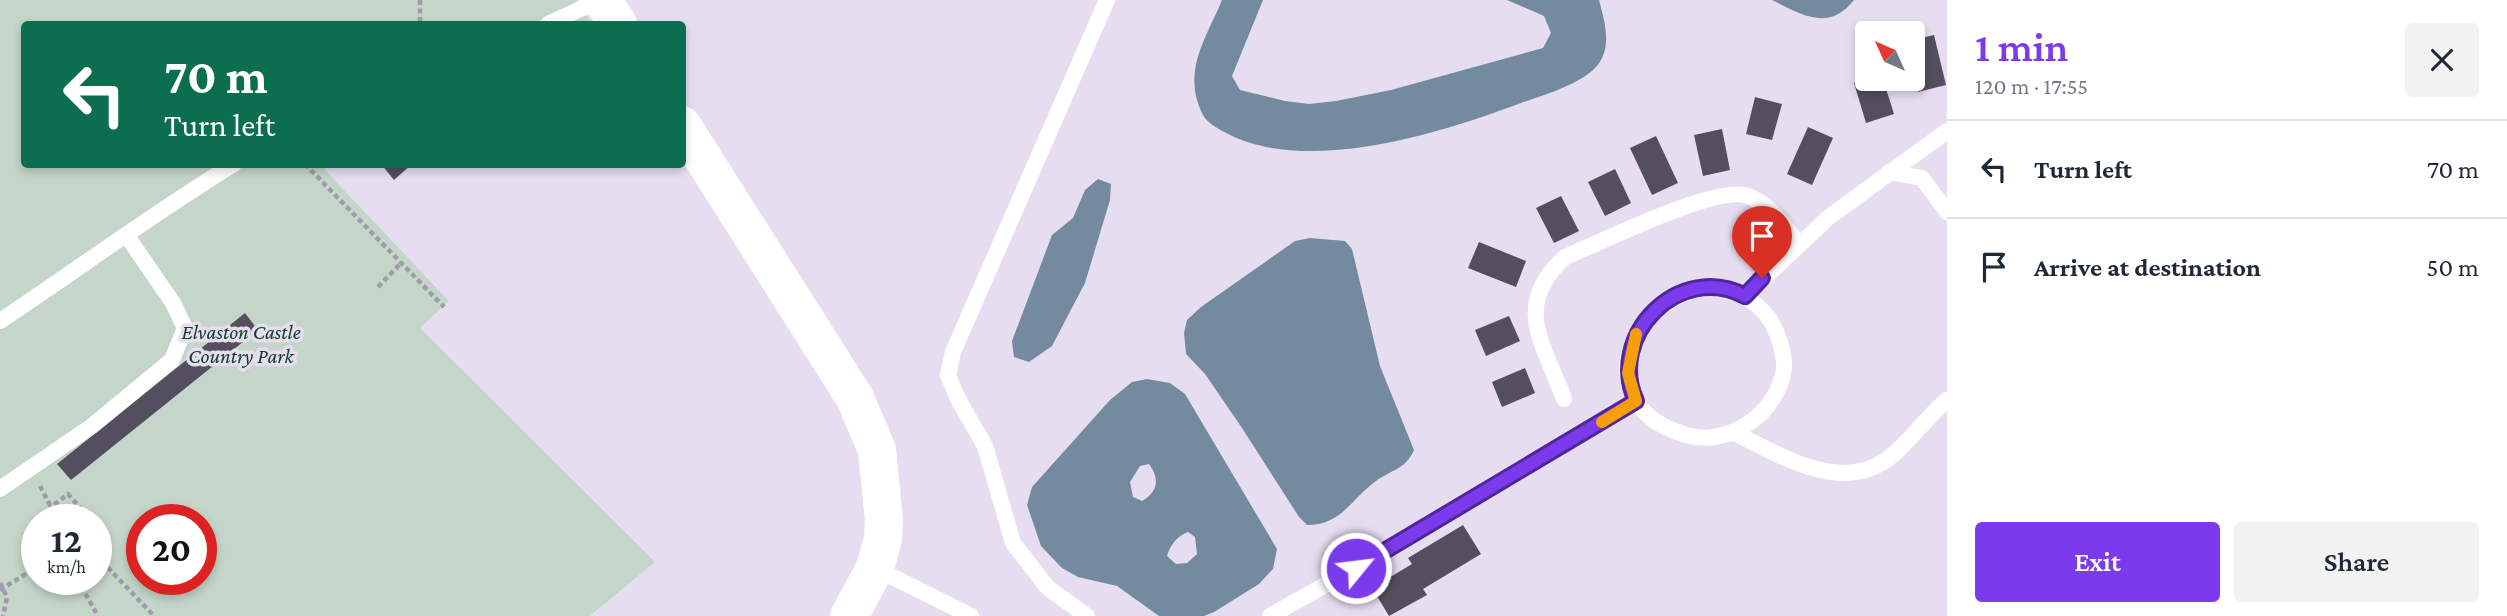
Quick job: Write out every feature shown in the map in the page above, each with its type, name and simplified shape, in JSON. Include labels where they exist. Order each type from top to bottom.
[{"type":"main road","points":[[601,0],[616,21]]},
{"type":"main road","points":[[686,131],[855,398],[877,450],[881,476],[883,540],[875,568],[849,616]]},
{"type":"lane","points":[[555,21],[601,0]]},
{"type":"lane","points":[[1087,616],[1048,588],[1013,543],[985,446],[958,399],[948,375],[953,352],[1107,0]]},
{"type":"lane","points":[[1745,296],[1798,244],[1889,172],[1947,131]]},
{"type":"lane","points":[[0,321],[127,236],[176,199],[227,168]]},
{"type":"lane","points":[[1889,172],[1922,178],[1947,212]]},
{"type":"lane","points":[[1564,399],[1536,322],[1534,305],[1546,274],[1565,257],[1709,197],[1740,194],[1750,196],[1766,208],[1798,244]]},
{"type":"lane","points":[[0,488],[92,426],[172,360],[180,345],[185,328],[127,236]]},
{"type":"lane","points":[[1721,288],[1745,296],[1768,314],[1777,333],[1784,368],[1767,407],[1732,432],[1696,438],[1677,432],[1643,411],[1636,401],[1628,373],[1631,349],[1636,335],[1656,308],[1688,290],[1721,288]]},
{"type":"lane","points":[[1732,432],[1800,464],[1841,474],[1856,473],[1885,460],[1947,400]]},
{"type":"lane","points":[[1270,616],[1398,544],[1636,401]]},
{"type":"lane","points":[[875,568],[966,615]]},
{"type":"path","points":[[420,0],[421,21]]},
{"type":"path","points":[[309,168],[444,307]]},
{"type":"path","points":[[378,287],[401,263]]},
{"type":"path","points":[[55,504],[68,494],[77,504]]},
{"type":"path","points":[[112,572],[154,616]]},
{"type":"path","points":[[3,616],[7,607],[1,587],[21,576]]},
{"type":"path","points":[[86,595],[98,616]]},
{"type":"green space","name":"Elvaston Castle Country Park","points":[[0,0],[576,0],[590,21],[21,21],[21,168],[326,168],[449,301],[420,328],[655,562],[590,616],[0,616]]},
{"type":"water","points":[[1222,0],[1263,0],[1232,76],[1240,90],[1309,104],[1391,90],[1543,48],[1551,33],[1544,16],[1507,0],[1599,0],[1606,46],[1600,62],[1577,81],[1489,115],[1414,137],[1375,145],[1297,151],[1261,146],[1228,134],[1203,115],[1194,84],[1195,70],[1203,42]]},
{"type":"water","points":[[1772,0],[1854,0],[1835,16],[1815,18]]},
{"type":"water","points":[[1098,179],[1111,184],[1110,200],[1085,283],[1052,346],[1029,362],[1014,357],[1012,341],[1052,235],[1073,218],[1085,190]]},
{"type":"water","points":[[1310,238],[1345,241],[1352,249],[1380,366],[1414,450],[1407,461],[1367,488],[1338,516],[1319,524],[1307,525],[1299,517],[1205,374],[1186,354],[1184,333],[1187,320],[1201,307],[1295,241]]},
{"type":"water","points":[[1147,379],[1170,383],[1185,394],[1277,549],[1273,569],[1259,584],[1204,616],[1159,616],[1117,586],[1078,577],[1062,568],[1041,546],[1027,505],[1032,487],[1110,400],[1132,382]],"holes":[[[1149,464],[1155,475],[1156,485],[1151,494],[1142,501],[1133,497],[1130,482],[1140,466]],[[1188,532],[1195,537],[1197,554],[1187,563],[1176,564],[1167,556],[1168,552],[1177,538]]]},
{"type":"building","points":[[1934,35],[1946,85],[1925,90],[1925,37]]},
{"type":"building","points":[[1856,91],[1887,91],[1894,114],[1866,123]]},
{"type":"building","points":[[1755,97],[1782,104],[1772,140],[1746,134]]},
{"type":"building","points":[[1808,127],[1833,138],[1812,185],[1787,174]]},
{"type":"building","points":[[1722,129],[1730,170],[1703,176],[1694,135]]},
{"type":"building","points":[[1656,136],[1678,183],[1652,195],[1630,148]]},
{"type":"building","points":[[384,168],[408,168],[394,180]]},
{"type":"building","points":[[1615,169],[1631,203],[1605,216],[1588,182]]},
{"type":"building","points":[[1561,196],[1579,231],[1554,243],[1536,208]]},
{"type":"building","points":[[1479,242],[1526,261],[1516,287],[1468,268]]},
{"type":"building","points":[[245,313],[258,330],[71,480],[57,464]]},
{"type":"building","points":[[1509,316],[1520,341],[1486,356],[1475,330]]},
{"type":"building","points":[[1525,368],[1535,393],[1502,407],[1492,382]]},
{"type":"building","points":[[1463,525],[1481,554],[1423,589],[1427,595],[1389,616],[1372,588],[1412,564],[1408,558]]},
{"type":"slow traffic","points":[[1602,422],[1636,401],[1628,373],[1636,334]]},
{"type":"route","points":[[1356,568],[1636,401],[1628,373],[1631,349],[1644,321],[1656,308],[1688,290],[1721,288],[1745,296],[1762,278]]}]
